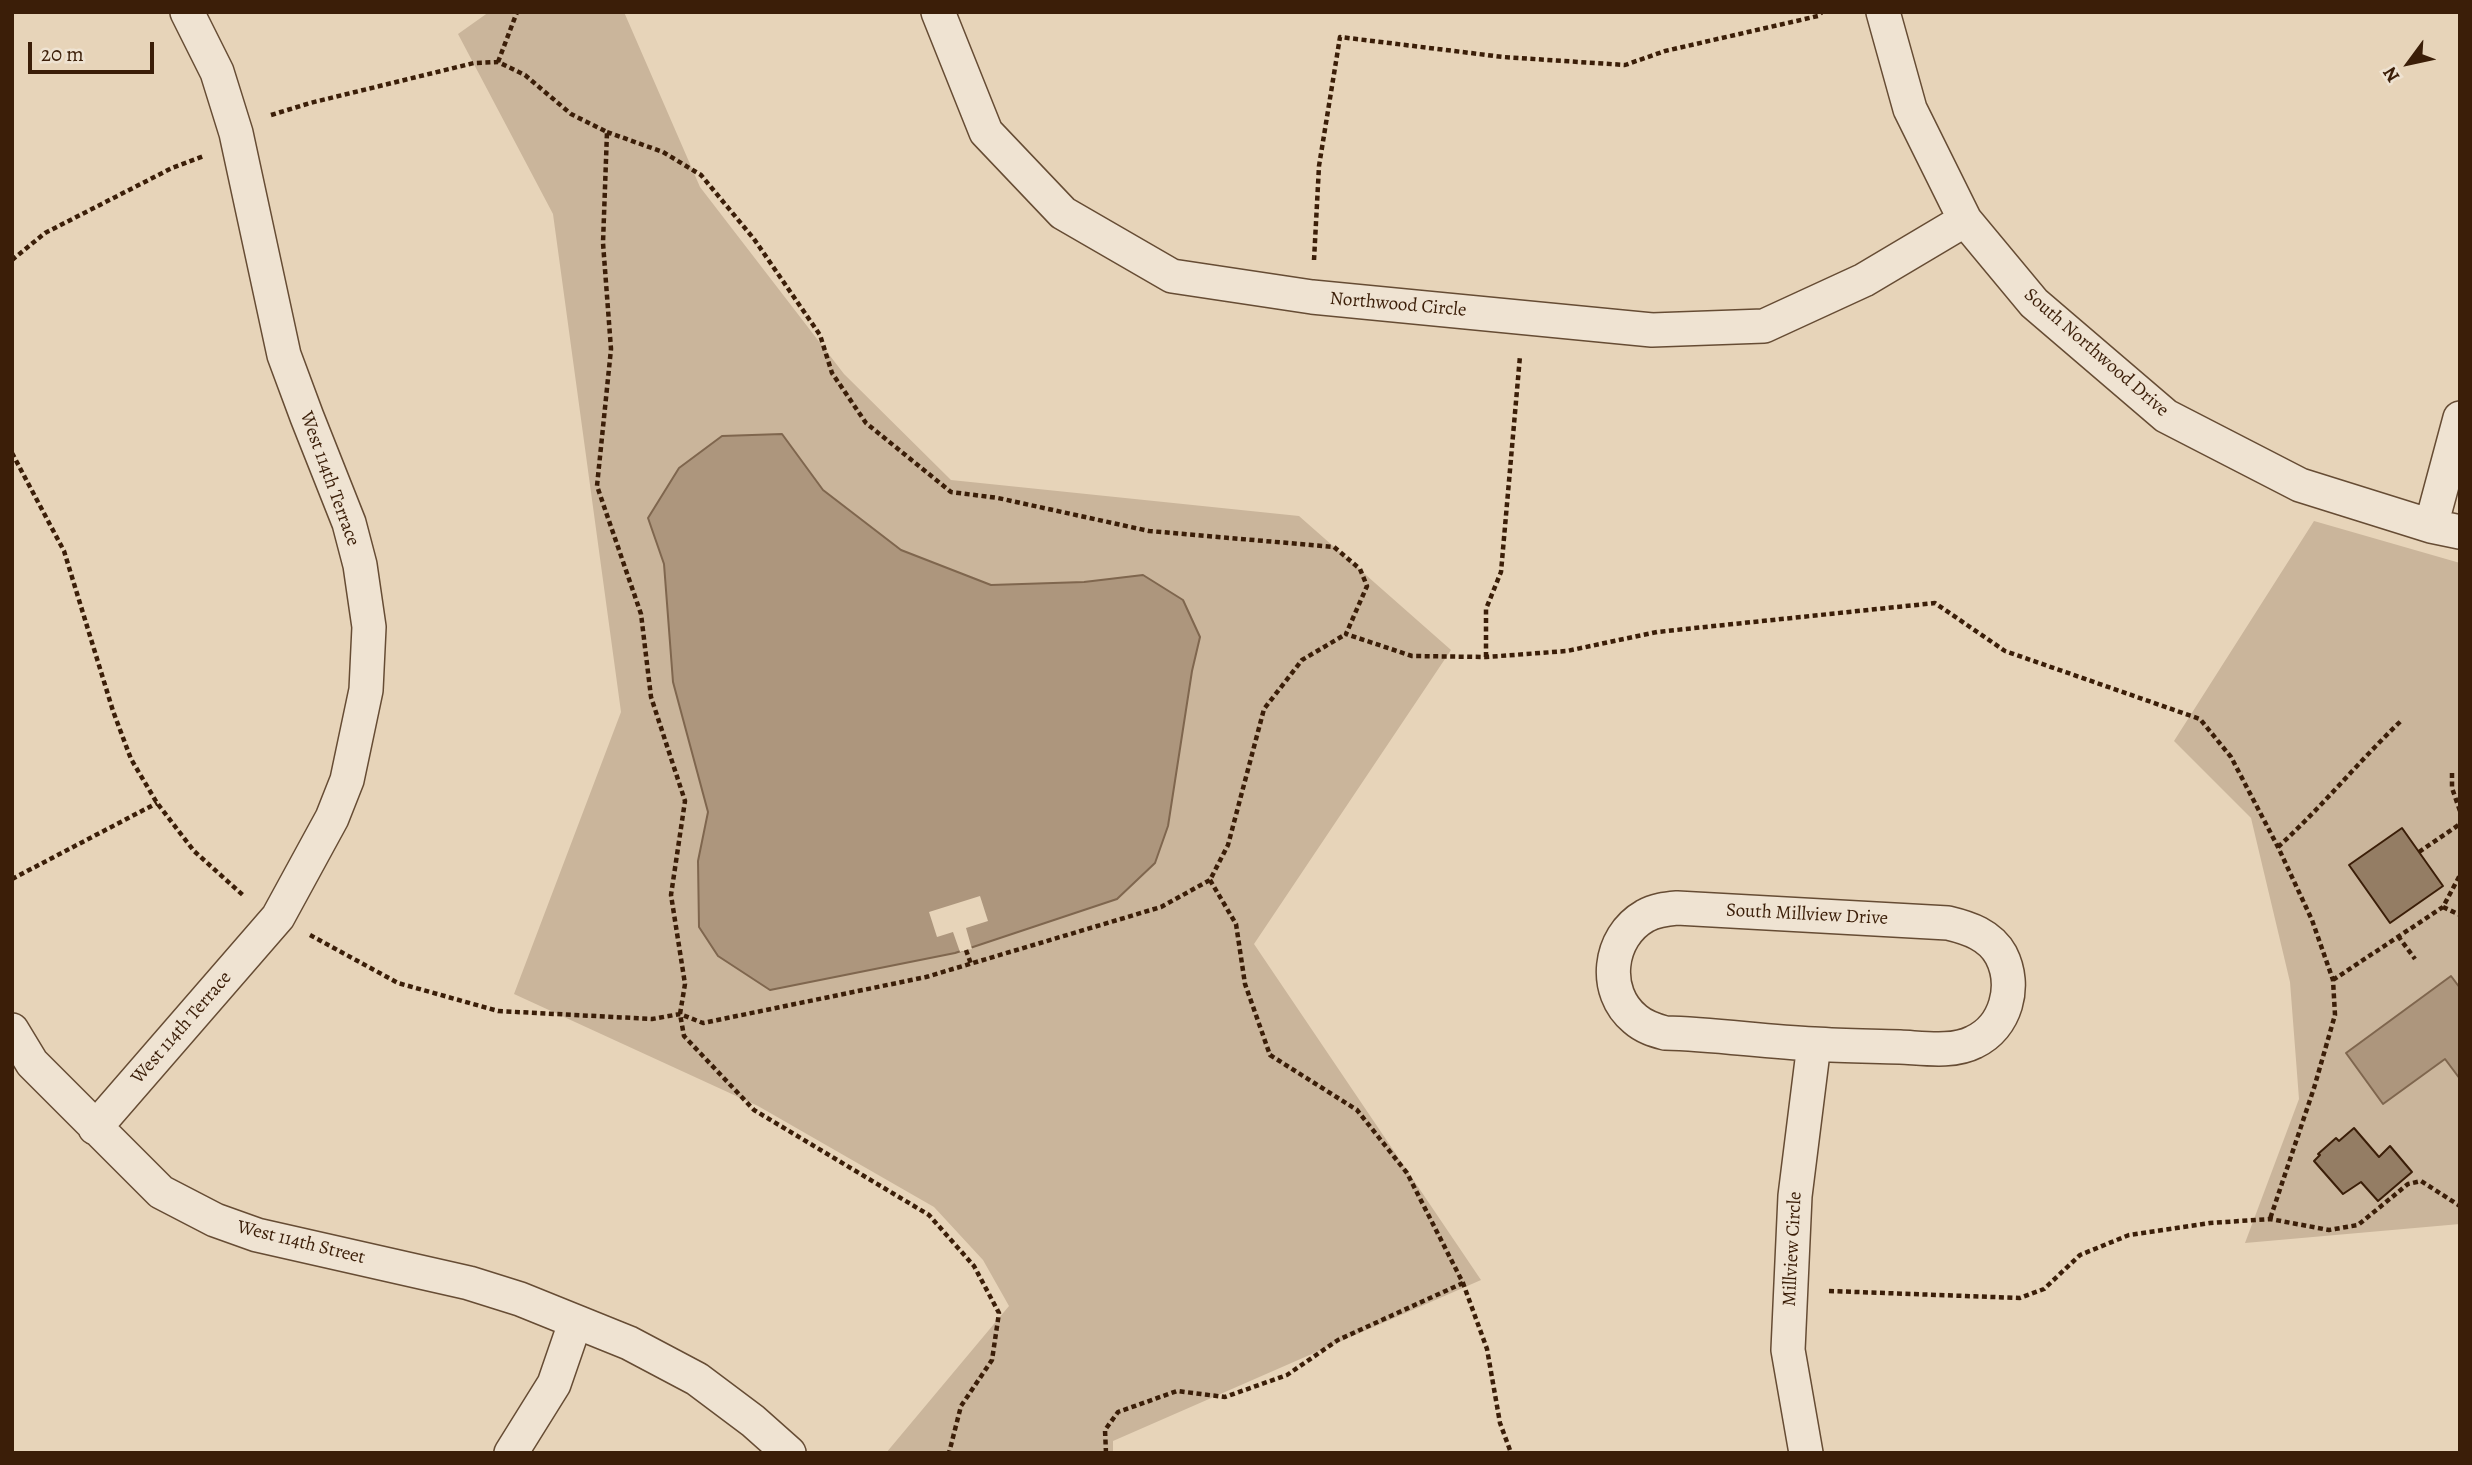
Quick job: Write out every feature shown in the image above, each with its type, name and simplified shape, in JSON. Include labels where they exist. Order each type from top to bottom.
[{"type":"street","name":"West 114th Terrace","points":[[95,1128],[278,917],[332,818],[347,780],[366,690],[369,627],[360,565],[349,523],[284,355],[236,133],[217,72],[187,12]]},
{"type":"street","name":"Northwood Circle","points":[[937,12],[986,132],[1063,213],[1172,276],[1312,297],[1653,330],[1764,326],[1864,280],[1965,220]]},
{"type":"street","name":"South Northwood Drive","points":[[1883,12],[1910,109],[1965,220],[2034,303],[2166,416],[2300,485],[2446,529]]},
{"type":"street","points":[[2446,529],[2460,418]]},
{"type":"street","name":"South Millview Drive","points":[[1677,908],[1948,923],[1968,927],[1987,939],[2000,954],[2008,973],[2008,995],[2003,1014],[1990,1031],[1973,1043],[1950,1048],[1814,1044],[1665,1033],[1649,1028],[1635,1019],[1622,1005],[1615,987],[1615,953],[1622,938],[1645,916],[1660,910],[1677,908]]},
{"type":"street","name":"West 114th Street","points":[[12,1030],[32,1063],[161,1192],[215,1220],[257,1235],[469,1283],[520,1299],[629,1343],[697,1379],[753,1421],[789,1453]]},
{"type":"street","name":"Millview Circle","points":[[1806,1453],[1788,1350],[1795,1196],[1814,1044]]},
{"type":"street","points":[[511,1453],[554,1384],[575,1323]]},
{"type":"path","points":[[498,62],[517,12]]},
{"type":"path","points":[[1312,297],[1319,166],[1340,37],[1503,57],[1625,65],[1665,51],[1818,16],[1822,12]]},
{"type":"path","points":[[12,260],[45,233],[172,168],[211,153],[236,133],[260,119],[310,103],[474,63],[498,62],[525,75],[571,114],[663,152],[701,175],[754,239],[820,335],[832,373],[866,424],[951,492],[998,498],[1149,531],[1334,547],[1360,569],[1367,586],[1346,634],[1302,660],[1264,709],[1228,845],[1210,880],[1161,907],[926,978],[703,1023],[680,1014],[652,1019],[498,1011],[398,983],[249,901],[194,851],[157,803],[131,759],[113,711],[64,551],[12,453]]},
{"type":"path","points":[[607,131],[603,243],[611,349],[597,486],[641,614],[651,697],[685,802],[671,895],[685,984],[680,1014],[684,1036],[754,1110],[929,1215],[974,1266],[999,1313],[992,1360],[961,1406],[949,1453]]},
{"type":"path","points":[[1486,657],[1486,609],[1501,572],[1524,317]]},
{"type":"path","points":[[1346,634],[1412,656],[1486,657],[1567,651],[1657,632],[1935,603],[2005,651],[2200,719],[2231,757],[2278,847],[2312,920],[2333,981],[2335,1015],[2314,1088],[2270,1219]]},
{"type":"path","points":[[2278,847],[2402,720]]},
{"type":"path","points":[[2452,773],[2452,788],[2460,811]]},
{"type":"path","points":[[12,879],[157,803]]},
{"type":"path","points":[[2419,852],[2460,824]]},
{"type":"path","points":[[2333,981],[2443,907],[2460,875]]},
{"type":"path","points":[[1210,880],[1236,924],[1245,984],[1269,1055],[1357,1110],[1407,1173],[1463,1283],[1487,1349],[1500,1423],[1511,1453]]},
{"type":"path","points":[[2443,907],[2460,915]]},
{"type":"path","points":[[2398,936],[2415,959]]},
{"type":"path","points":[[966,950],[971,964]]},
{"type":"path","points":[[1792,1275],[1823,1291],[2020,1297],[2044,1289],[2080,1255],[2129,1234],[2210,1223],[2270,1219],[2329,1230],[2358,1225],[2408,1184],[2421,1181],[2460,1206]]},
{"type":"path","points":[[1106,1453],[1105,1430],[1118,1412],[1177,1391],[1225,1397],[1287,1375],[1338,1340],[1463,1283]]},
{"type":"shaded area","points":[[489,12],[624,12],[700,187],[844,374],[951,480],[1299,516],[1451,650],[1254,944],[1481,1280],[1113,1441],[1113,1453],[886,1453],[1009,1306],[983,1260],[934,1207],[758,1106],[514,994],[621,712],[553,214],[458,34]],"holes":[[[782,434],[823,490],[901,550],[991,585],[1084,582],[1143,575],[1183,600],[1200,637],[1192,671],[1168,825],[1155,863],[1117,899],[955,953],[769,990],[698,861],[708,813],[673,682],[664,564],[649,518]]]},
{"type":"shaded area","points":[[782,434],[823,490],[901,550],[991,585],[1084,582],[1143,575],[1183,600],[1200,637],[1192,671],[1168,826],[1155,863],[1117,899],[955,953],[770,990],[718,956],[699,927],[698,861],[708,812],[673,682],[664,564],[648,518],[679,468],[722,436]]},
{"type":"shaded area","points":[[2314,521],[2460,563],[2460,1224],[2245,1243],[2299,1099],[2290,982],[2251,818],[2174,741]]},
{"type":"shaded area","points":[[2451,976],[2460,988],[2460,1079],[2445,1059],[2383,1104],[2346,1053]]},
{"type":"pier","points":[[980,896],[988,921],[966,928],[972,949],[960,952],[953,932],[937,937],[929,912]]},
{"type":"building","points":[[2402,828],[2443,886],[2390,923],[2349,865]]},
{"type":"building","points":[[2354,1128],[2379,1157],[2390,1146],[2412,1172],[2378,1201],[2361,1182],[2343,1194],[2314,1161],[2336,1138],[2339,1141]]}]
